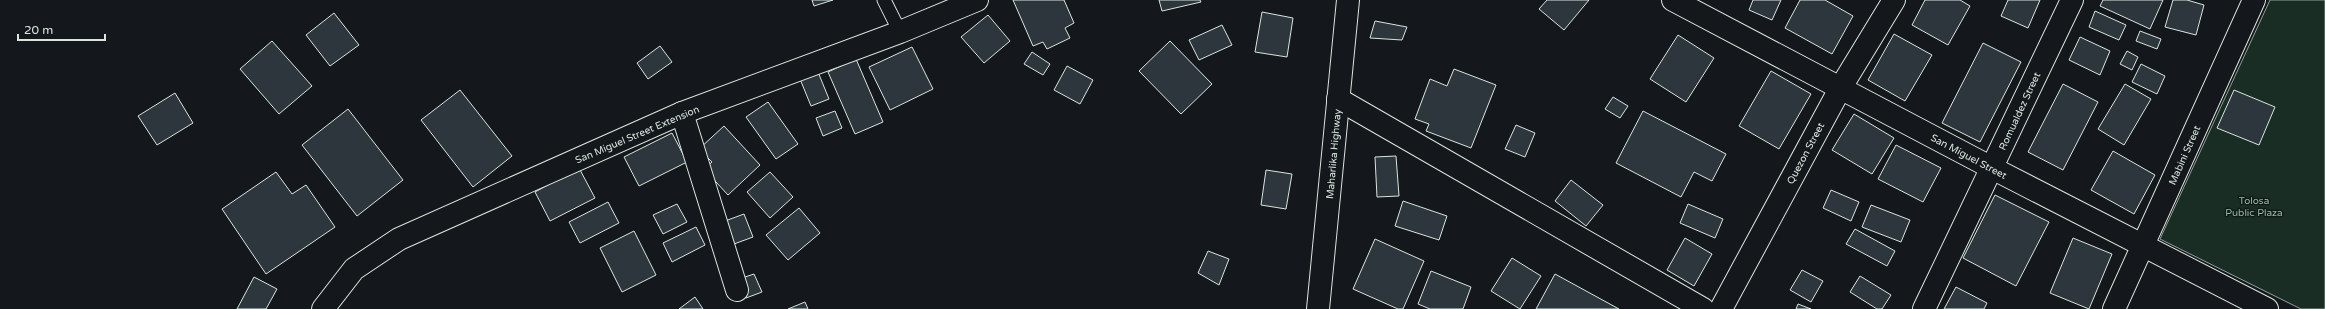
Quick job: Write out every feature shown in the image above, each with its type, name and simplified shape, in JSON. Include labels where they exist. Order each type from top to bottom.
[{"type":"main road","name":"San Miguel Street Extension","points":[[323,309],[354,269],[399,239],[682,113],[900,32],[977,0]]},
{"type":"main road","name":"Maharlika Highway","points":[[1318,309],[1348,0]]},
{"type":"main road","name":"San Miguel Street","points":[[1673,0],[1992,168],[2267,309]]},
{"type":"main road","name":"Quezon Street","points":[[1721,309],[1840,87],[1894,0]]},
{"type":"main road","name":"Romualdez Street","points":[[1924,309],[2072,0]]},
{"type":"main road","name":"Mabini Street","points":[[2114,309],[2254,0]]},
{"type":"main road","points":[[1338,99],[1703,309]]},
{"type":"main road","points":[[682,113],[737,290]]},
{"type":"lane","points":[[884,0],[900,32]]},
{"type":"green space","name":"Tolosa Public Plaza","points":[[2270,0],[2325,0],[2325,309],[2301,309],[2160,239]]},
{"type":"building","points":[[812,0],[833,0],[814,6]]},
{"type":"building","points":[[1013,0],[1064,0],[1074,23],[1065,28],[1070,38],[1047,49],[1043,42],[1033,46]]},
{"type":"building","points":[[1159,0],[1200,0],[1201,2],[1162,11]]},
{"type":"building","points":[[1547,0],[1589,0],[1564,30],[1539,9]]},
{"type":"building","points":[[1753,0],[1781,0],[1772,20],[1749,10]]},
{"type":"building","points":[[1800,0],[1825,0],[1853,16],[1832,54],[1785,28]]},
{"type":"building","points":[[1925,0],[1960,0],[1970,6],[1948,45],[1912,25]]},
{"type":"building","points":[[2008,0],[2040,0],[2028,28],[2001,16]]},
{"type":"building","points":[[2103,0],[2163,0],[2150,29],[2100,6]]},
{"type":"building","points":[[2173,0],[2187,0],[2204,5],[2196,35],[2165,27]]},
{"type":"building","points":[[2095,11],[2126,25],[2119,40],[2089,27]]},
{"type":"building","points":[[1262,12],[1293,18],[1287,57],[1255,52]]},
{"type":"building","points":[[334,13],[359,45],[330,66],[306,35]]},
{"type":"building","points":[[988,15],[1010,41],[984,63],[961,37]]},
{"type":"building","points":[[1375,21],[1407,27],[1402,40],[1370,38]]},
{"type":"building","points":[[1222,25],[1232,45],[1199,60],[1189,40]]},
{"type":"building","points":[[2140,31],[2161,39],[2157,49],[2136,41]]},
{"type":"building","points":[[1894,34],[1932,55],[1905,101],[1868,80]]},
{"type":"building","points":[[1678,35],[1714,58],[1686,102],[1650,79]]},
{"type":"building","points":[[2080,37],[2110,51],[2100,75],[2069,60]]},
{"type":"building","points":[[272,41],[312,86],[279,114],[240,69]]},
{"type":"building","points":[[1170,41],[1212,84],[1181,114],[1139,71]]},
{"type":"building","points":[[1983,43],[2021,62],[1980,142],[1942,123]]},
{"type":"building","points":[[660,46],[672,62],[648,79],[637,63]]},
{"type":"building","points":[[912,47],[933,89],[890,110],[869,67]]},
{"type":"building","points":[[2127,51],[2138,57],[2132,70],[2120,64]]},
{"type":"building","points":[[1032,52],[1050,64],[1043,75],[1024,64]]},
{"type":"building","points":[[856,59],[883,122],[855,134],[828,72]]},
{"type":"building","points":[[2141,64],[2165,76],[2157,94],[2132,82]]},
{"type":"building","points":[[1067,66],[1093,80],[1080,104],[1054,90]]},
{"type":"building","points":[[1454,69],[1496,85],[1471,148],[1426,131],[1429,124],[1415,119],[1430,79],[1447,86]]},
{"type":"building","points":[[1771,71],[1811,94],[1779,149],[1739,126]]},
{"type":"building","points":[[818,72],[829,99],[811,106],[800,79]]},
{"type":"building","points":[[2063,84],[2098,102],[2063,170],[2028,152]]},
{"type":"building","points":[[2125,84],[2151,99],[2124,145],[2098,129]]},
{"type":"building","points":[[460,90],[512,156],[473,187],[421,120]]},
{"type":"building","points":[[2234,90],[2275,107],[2259,145],[2217,128]]},
{"type":"building","points":[[175,93],[193,123],[157,145],[138,116]]},
{"type":"building","points":[[1613,97],[1628,106],[1620,118],[1605,109]]},
{"type":"building","points":[[768,102],[798,144],[776,159],[746,117]]},
{"type":"building","points":[[348,109],[403,180],[357,216],[302,145]]},
{"type":"building","points":[[835,111],[842,128],[823,136],[816,118]]},
{"type":"building","points":[[1643,111],[1726,154],[1712,181],[1694,172],[1681,197],[1616,163]]},
{"type":"building","points":[[1854,114],[1894,138],[1872,174],[1832,150]]},
{"type":"building","points":[[1516,125],[1535,133],[1525,157],[1505,149]]},
{"type":"building","points":[[724,126],[760,165],[728,195],[704,169],[712,162],[699,149]]},
{"type":"building","points":[[672,133],[687,162],[639,186],[624,157]]},
{"type":"building","points":[[1896,145],[1941,168],[1923,202],[1878,179]]},
{"type":"building","points":[[2113,151],[2155,175],[2134,214],[2091,190]]},
{"type":"building","points":[[1396,156],[1399,196],[1377,197],[1375,157]]},
{"type":"building","points":[[579,168],[595,198],[550,221],[535,192]]},
{"type":"building","points":[[1266,170],[1292,174],[1286,209],[1261,205]]},
{"type":"building","points":[[276,172],[292,194],[306,185],[335,227],[266,274],[222,209]]},
{"type":"building","points":[[770,172],[793,197],[770,218],[747,192]]},
{"type":"building","points":[[1571,180],[1603,205],[1586,226],[1555,201]]},
{"type":"building","points":[[1831,190],[1859,202],[1851,221],[1823,208]]},
{"type":"building","points":[[1995,195],[2049,222],[2016,286],[1963,258]]},
{"type":"building","points":[[1403,201],[1447,216],[1439,240],[1395,226]]},
{"type":"building","points":[[608,202],[619,223],[580,243],[569,222]]},
{"type":"building","points":[[677,204],[687,222],[663,234],[653,215]]},
{"type":"building","points":[[1688,204],[1723,219],[1715,238],[1680,223]]},
{"type":"building","points":[[1871,205],[1910,220],[1901,242],[1862,227]]},
{"type":"building","points":[[799,208],[820,233],[788,260],[766,235]]},
{"type":"building","points":[[744,214],[753,237],[734,244],[725,221]]},
{"type":"building","points":[[696,227],[705,245],[672,262],[663,243]]},
{"type":"building","points":[[1855,229],[1895,251],[1887,266],[1846,244]]},
{"type":"building","points":[[634,231],[656,275],[622,292],[600,248]]},
{"type":"building","points":[[1685,238],[1712,254],[1694,286],[1667,270]]},
{"type":"building","points":[[2073,238],[2112,254],[2089,309],[2050,293]]},
{"type":"building","points":[[1375,239],[1424,261],[1403,309],[1398,309],[1353,289]]},
{"type":"building","points":[[1208,251],[1229,259],[1219,285],[1198,273]]},
{"type":"building","points":[[1512,258],[1541,276],[1520,309],[1491,291]]},
{"type":"building","points":[[1802,270],[1823,281],[1811,302],[1790,290]]},
{"type":"building","points":[[1431,271],[1471,287],[1463,309],[1430,309],[1418,304]]},
{"type":"building","points":[[754,274],[762,292],[746,298],[739,279]]},
{"type":"building","points":[[1555,274],[1619,309],[1536,309]]},
{"type":"building","points":[[1860,276],[1891,295],[1882,309],[1877,309],[1850,292]]},
{"type":"building","points":[[254,277],[277,289],[266,309],[237,309]]},
{"type":"building","points":[[1956,287],[1987,303],[1984,309],[1944,309]]},
{"type":"building","points":[[695,297],[703,309],[679,309]]},
{"type":"building","points":[[805,302],[808,309],[788,309]]},
{"type":"building","points":[[1798,304],[1811,309],[1796,309]]}]
